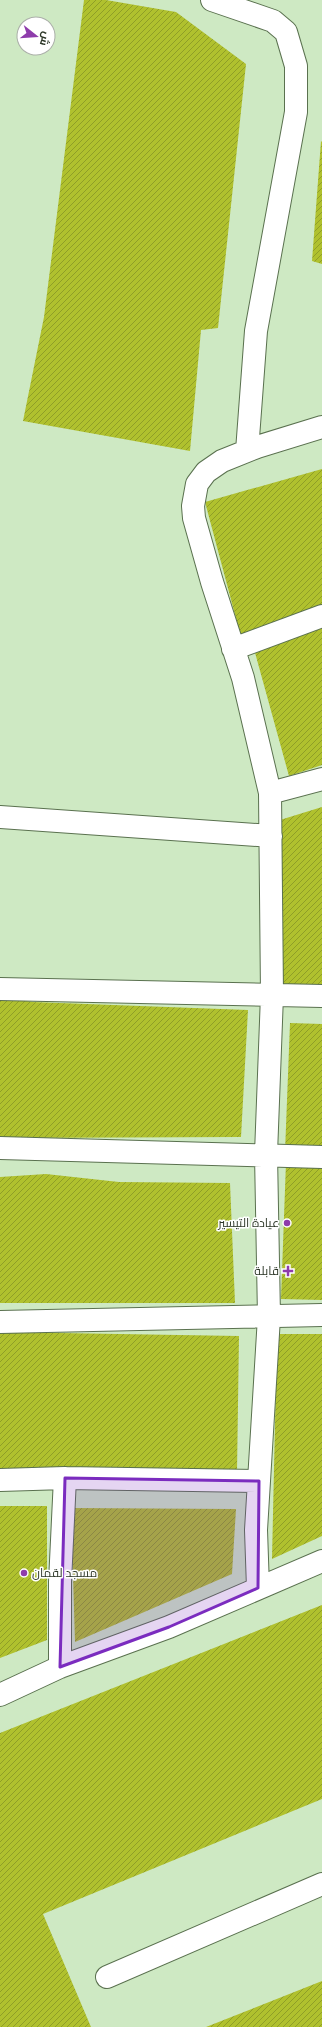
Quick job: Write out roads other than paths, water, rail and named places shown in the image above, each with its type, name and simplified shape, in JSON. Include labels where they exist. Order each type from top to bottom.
[{"type":"street","points":[[212,0],[273,21],[286,32],[296,66],[296,112],[256,331],[247,451]]},
{"type":"street","points":[[258,1588],[256,1530],[258,1480],[269,1317],[266,1154],[272,996],[270,793],[243,678],[210,575],[192,506],[197,484],[206,472],[222,462],[247,451],[322,427]]},
{"type":"street","points":[[233,649],[322,616]]},
{"type":"street","points":[[270,793],[322,779]]},
{"type":"street","points":[[0,817],[271,836]]},
{"type":"street","points":[[0,988],[272,996],[322,996]]},
{"type":"street","points":[[0,1148],[266,1154],[322,1157]]},
{"type":"street","points":[[0,1322],[322,1315]]},
{"type":"street","points":[[0,1480],[65,1478],[258,1480]]},
{"type":"street","points":[[60,1667],[60,1582],[65,1478]]},
{"type":"street","points":[[0,1695],[60,1667],[169,1627],[322,1561]]},
{"type":"street","points":[[107,1977],[322,1884]]},
{"type":"place","name":"عيادة التيسير","points":[[287,1223]]},
{"type":"place","name":"قابلة","points":[[288,1271]]},
{"type":"place","name":"مسجد لقمان","points":[[24,1573]]}]
